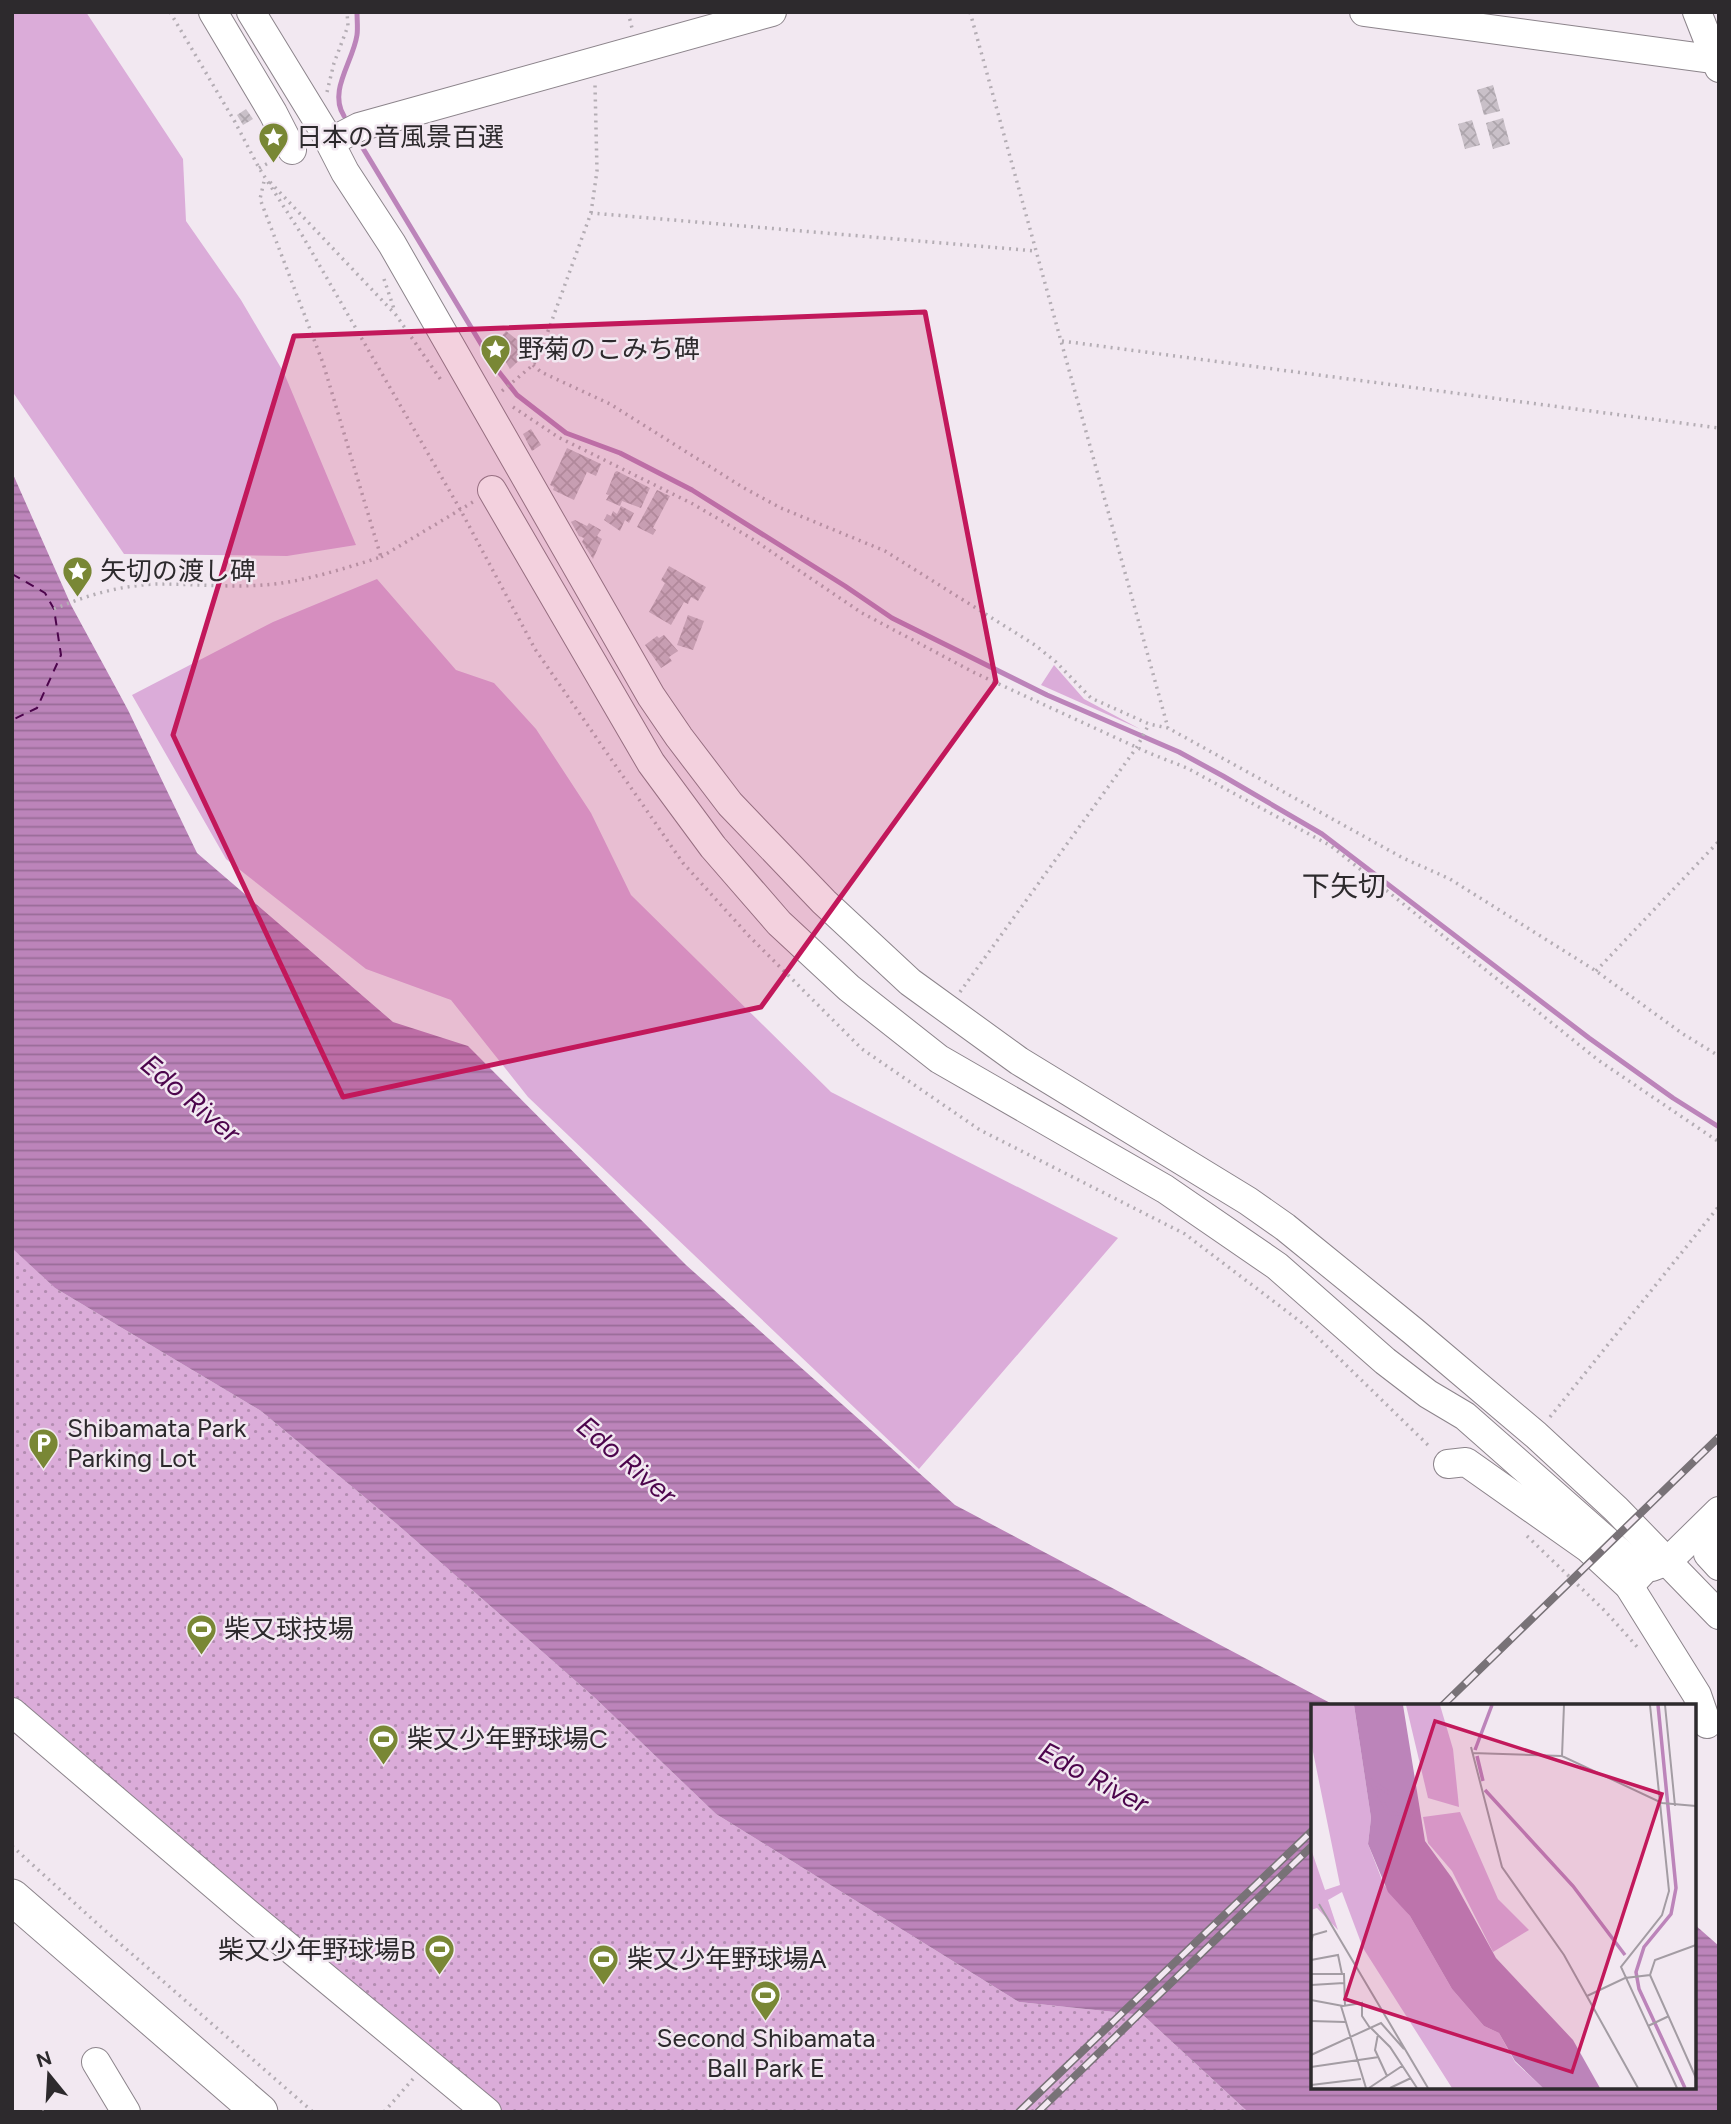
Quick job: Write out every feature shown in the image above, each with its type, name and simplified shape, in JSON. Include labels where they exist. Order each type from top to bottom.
[{"type":"main road","points":[[12,1898],[260,2112]]},
{"type":"street","points":[[213,12],[292,150]]},
{"type":"street","points":[[251,12],[345,172],[392,244],[651,696],[730,804],[868,945],[947,1011],[1019,1061],[1205,1173],[1285,1227],[1536,1435],[1616,1509],[1646,1573],[1707,1724]]},
{"type":"street","points":[[318,123],[359,127],[772,12]]},
{"type":"street","points":[[1364,12],[1718,63]]},
{"type":"street","points":[[1697,12],[1718,63]]},
{"type":"street","points":[[492,490],[651,763],[713,847],[779,923],[849,988],[939,1059],[1165,1189],[1278,1266],[1385,1362],[1427,1394],[1465,1416],[1646,1573]]},
{"type":"street","points":[[1448,1464],[1466,1462],[1588,1548],[1646,1573],[1719,1615]]},
{"type":"street","points":[[1646,1573],[1719,1511]]},
{"type":"street","points":[[1719,1544],[1708,1554],[1719,1566]]},
{"type":"street","points":[[12,1712],[236,1904],[487,2112]]},
{"type":"street","points":[[96,2062],[126,2112]]},
{"type":"path","points":[[318,123],[334,63],[348,26],[347,12]]},
{"type":"path","points":[[970,12],[1168,728]]},
{"type":"path","points":[[500,393],[533,365],[539,356],[591,213],[597,171],[594,62]]},
{"type":"path","points":[[381,557],[323,363],[260,199],[265,176],[396,315],[448,390]]},
{"type":"path","points":[[591,213],[1036,251]]},
{"type":"path","points":[[1062,341],[1719,428]]},
{"type":"path","points":[[533,365],[541,372],[610,404],[744,488],[781,508],[885,551],[1035,645],[1091,698],[1149,724],[1168,728],[1391,852],[1450,879],[1596,971],[1683,1034],[1719,1056]]},
{"type":"path","points":[[508,402],[558,437],[693,504],[754,540],[862,613],[975,673],[1187,768],[1331,846],[1598,1060],[1719,1142]]},
{"type":"path","points":[[54,609],[71,601],[118,588],[158,584],[204,586],[281,583],[381,557],[460,509]]},
{"type":"path","points":[[947,1011],[1137,747],[1149,724]]},
{"type":"path","points":[[1596,971],[1719,841]]},
{"type":"path","points":[[1536,1435],[1719,1206]]},
{"type":"path","points":[[12,1846],[109,1935],[313,2112]]},
{"type":"path","points":[[384,2112],[411,2081]]},
{"type":"highlighted area","points":[[925,312],[996,682],[761,1007],[343,1097],[173,735],[294,336]]},
{"type":"shaded area","points":[[12,12],[86,12],[183,159],[186,221],[241,300],[284,373],[356,545],[287,556],[124,554],[12,391]]},
{"type":"shaded area","points":[[377,579],[456,670],[494,683],[536,729],[591,813],[631,895],[831,1092],[1118,1238],[919,1469],[528,1097],[451,1000],[366,969],[226,859],[132,695],[273,622]]},
{"type":"shaded area","points":[[1054,665],[1084,699],[1140,729],[1041,685]]},
{"type":"shaded area","points":[[12,1248],[55,1288],[261,1411],[398,1525],[595,1698],[716,1814],[1019,2002],[1143,2015],[1248,2112],[468,2112],[12,1732]]},
{"type":"water","name":"Edo River","points":[[12,472],[71,605],[128,710],[197,853],[393,1022],[468,1046],[686,1265],[955,1505],[1332,1704],[1311,1704],[1311,2089],[1696,2089],[1696,1926],[1719,1946],[1719,2112],[1248,2112],[1143,2015],[1019,2002],[716,1814],[595,1698],[398,1525],[261,1411],[55,1288],[12,1248]]},
{"type":"building","points":[[1493,85],[1500,111],[1484,115],[1477,90]]},
{"type":"building","points":[[246,109],[253,119],[243,125],[237,115]]},
{"type":"building","points":[[1503,118],[1510,144],[1493,149],[1486,123]]},
{"type":"building","points":[[1472,120],[1480,145],[1465,149],[1458,124]]},
{"type":"building","points":[[506,331],[530,350],[510,369],[495,345]]},
{"type":"building","points":[[531,429],[541,445],[532,451],[523,434]]},
{"type":"building","points":[[567,448],[601,464],[596,476],[587,472],[574,500],[553,490],[554,487],[550,485]]},
{"type":"building","points":[[617,471],[650,488],[641,508],[622,501],[620,506],[606,500],[609,495],[606,494]]},
{"type":"building","points":[[657,490],[670,496],[653,528],[656,530],[653,535],[637,527]]},
{"type":"building","points":[[621,506],[634,513],[629,523],[625,520],[620,531],[604,520],[607,514],[611,516],[613,511],[617,514]]},
{"type":"building","points":[[575,520],[587,526],[589,523],[601,530],[597,536],[602,539],[593,559],[582,542],[584,538],[579,536],[571,522]]},
{"type":"building","points":[[669,566],[706,587],[698,601],[691,597],[688,604],[684,602],[671,625],[649,612],[665,583],[661,580]]},
{"type":"building","points":[[688,615],[704,621],[693,650],[677,645]]},
{"type":"building","points":[[664,635],[678,651],[669,657],[672,661],[661,668],[645,645],[657,636],[659,638]]},
{"type":"waterway","points":[[344,116],[340,106],[340,87],[355,45],[357,12]]},
{"type":"waterway","points":[[361,145],[495,367],[517,395],[566,433],[620,453],[692,490],[892,618],[1047,695],[1179,752],[1322,834],[1589,1038],[1719,1127]]},
{"type":"ferry route","points":[[12,574],[45,593],[54,609],[61,655],[37,708],[12,720]]},
{"type":"railway","points":[[1444,1704],[1719,1437]]},
{"type":"railway","points":[[1019,2112],[1311,1832]]},
{"type":"railway","points":[[1038,2112],[1311,1847]]},
{"type":"place","name":"日本の音風景百選","points":[[273,164]]},
{"type":"place","name":"野菊のこみち碑","points":[[495,376]]},
{"type":"place","name":"矢切の渡し碑","points":[[77,598]]},
{"type":"place","name":"Shibamata Park Parking Lot","points":[[44,1470]]},
{"type":"place","name":"柴又球技場","points":[[201,1656]]},
{"type":"place","name":"柴又少年野球場C","points":[[384,1766]]},
{"type":"place","name":"柴又少年野球場B","points":[[439,1977]]},
{"type":"place","name":"柴又少年野球場A","points":[[604,1986]]},
{"type":"place","name":"Second Shibamata Ball Park E","points":[[766,2022]]},
{"type":"district","name":"下矢切","points":[[1344,886]]}]
